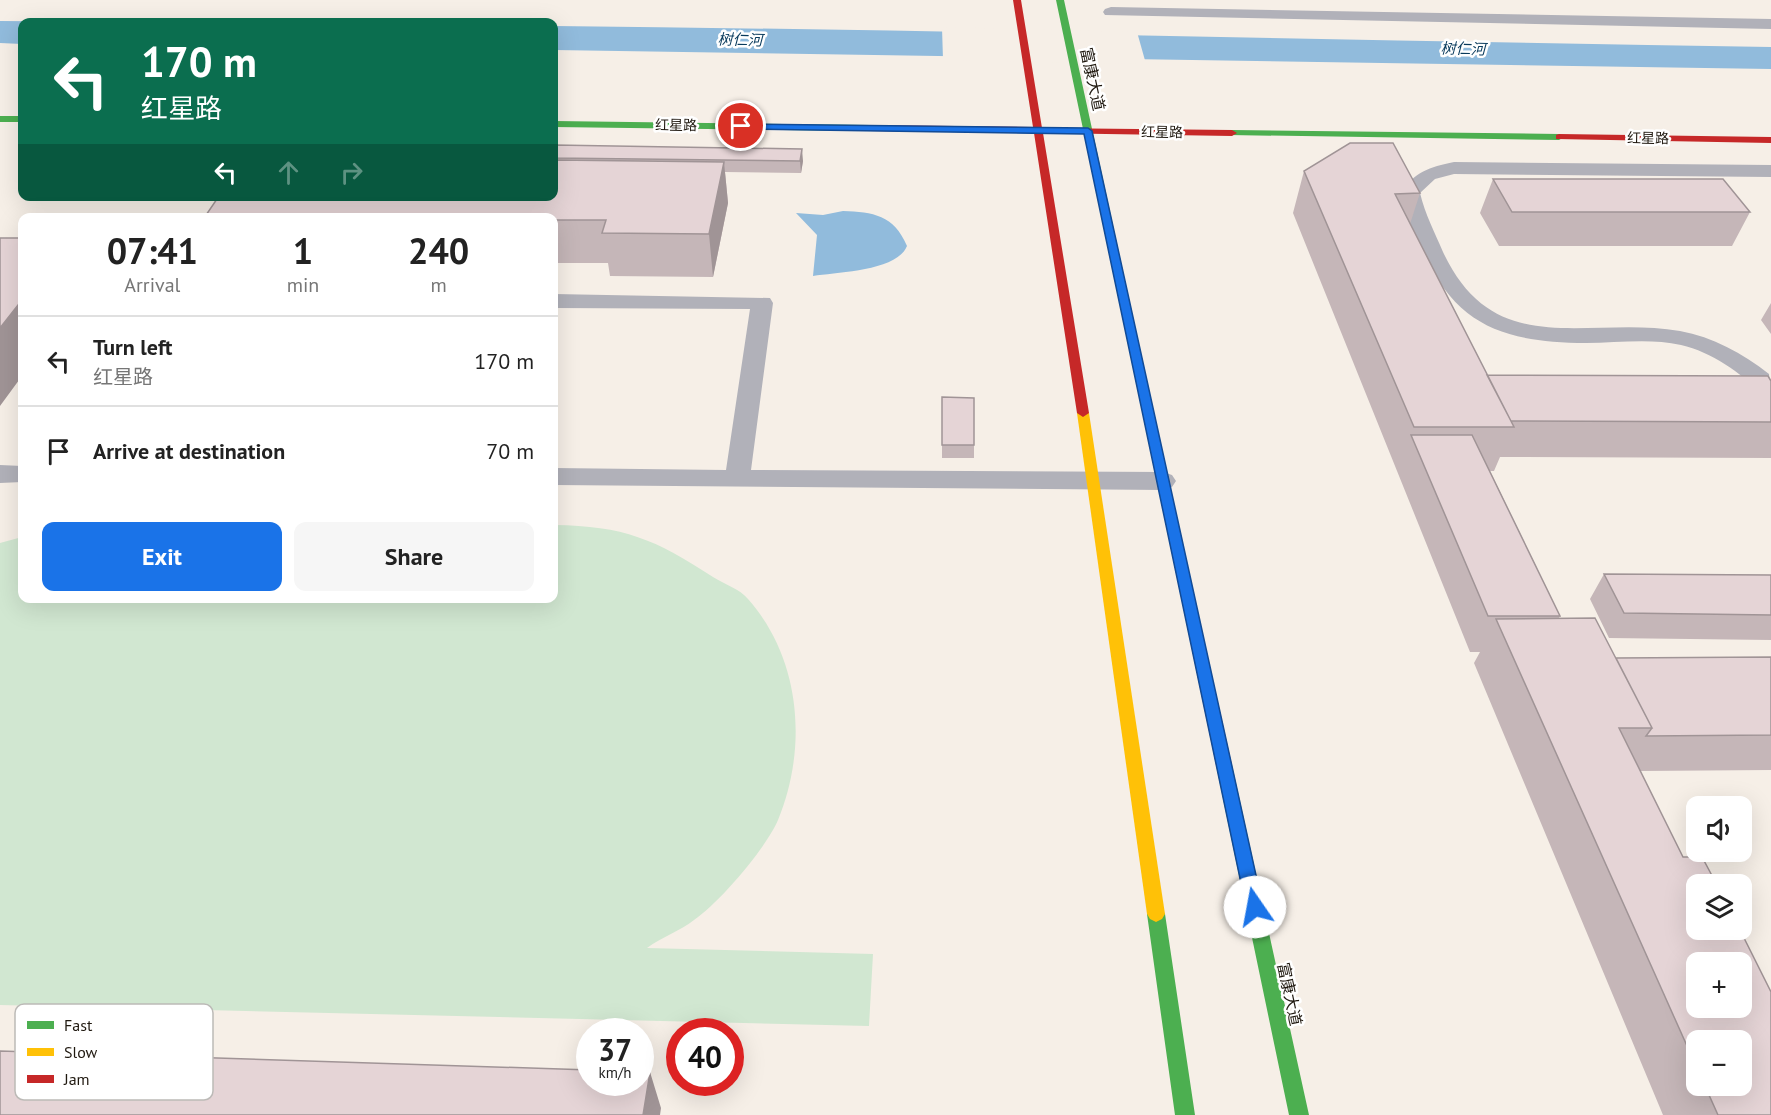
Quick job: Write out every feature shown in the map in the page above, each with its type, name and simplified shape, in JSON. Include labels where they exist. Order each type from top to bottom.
[{"type":"street","points":[[1017,0],[1092,480],[1185,1115]]},
{"type":"street","name":"富康大道","points":[[1060,0],[1299,1115]]},
{"type":"street","points":[[0,119],[18,119]]},
{"type":"street","name":"红星路","points":[[558,124],[1037,128],[1088,131],[1771,140]]},
{"type":"lane","points":[[1111,12],[1376,15],[1771,24]]},
{"type":"lane","points":[[1771,171],[1454,168],[1436,171],[1418,179],[1410,193],[1413,206],[1451,287],[1463,302],[1481,315],[1506,327],[1542,334],[1669,336],[1701,343],[1756,374],[1771,389]]},
{"type":"lane","points":[[558,301],[762,303],[737,478]]},
{"type":"lane","points":[[558,477],[1163,480]]},
{"type":"green space","points":[[558,525],[600,528],[656,544],[745,595],[766,623],[789,676],[796,734],[787,792],[778,820],[763,845],[729,888],[705,912],[647,948],[873,954],[869,1026],[744,1023],[744,1018],[666,1018],[666,1021],[654,1021],[654,1018],[576,1019],[213,1010],[213,1004],[0,1005],[0,543],[18,538],[18,603],[558,603]]},
{"type":"water","points":[[0,21],[18,21],[18,44],[0,43]]},
{"type":"water","name":"树仁河","points":[[558,26],[1771,47],[1771,69],[558,50]]},
{"type":"water","points":[[843,211],[881,217],[896,228],[907,246],[892,261],[866,269],[813,276],[817,235],[796,213],[823,215]]},
{"type":"pier","points":[[942,27],[1137,32],[1146,64],[943,60]]},
{"type":"building","points":[[1350,143],[1393,143],[1420,193],[1395,194],[1514,427],[1414,427],[1304,171]]},
{"type":"building","points":[[558,145],[802,149],[800,161],[558,158]]},
{"type":"building","points":[[558,160],[724,162],[709,234],[602,233],[606,220],[558,220],[558,213],[207,213],[216,201],[558,201]]},
{"type":"building","points":[[1493,179],[1723,179],[1750,212],[1512,212]]},
{"type":"building","points":[[0,238],[18,238],[18,305],[0,328]]},
{"type":"building","points":[[1487,375],[1768,376],[1771,381],[1771,422],[1511,421]]},
{"type":"building","points":[[942,397],[974,398],[974,445],[942,445]]},
{"type":"building","points":[[1411,435],[1472,435],[1560,616],[1488,616]]},
{"type":"building","points":[[1604,574],[1771,575],[1771,615],[1624,613]]},
{"type":"building","points":[[1595,618],[1652,728],[1619,728],[1683,857],[1686,857],[1686,862],[1705,862],[1711,874],[1686,874],[1686,940],[1745,940],[1751,952],[1686,952],[1686,1018],[1752,1018],[1752,954],[1771,992],[1771,1115],[1718,1115],[1709,1096],[1752,1096],[1752,1030],[1686,1030],[1686,1044],[1496,619]]},
{"type":"building","points":[[1771,657],[1771,735],[1646,736],[1652,728],[1616,658]]},
{"type":"building","points":[[0,1051],[15,1051],[15,1100],[213,1100],[213,1058],[576,1070],[576,1096],[646,1096],[643,1115],[0,1115]]},
{"type":"traffic: fast","points":[[1060,0],[1168,506]]},
{"type":"traffic: fast","points":[[0,119],[18,119]]},
{"type":"traffic: fast","points":[[558,124],[870,128]]},
{"type":"traffic: fast","points":[[1232,133],[1559,137]]},
{"type":"traffic: fast","points":[[1224,765],[1299,1115]]},
{"type":"traffic: fast","points":[[1156,914],[1185,1115]]},
{"type":"traffic: slow","points":[[1083,413],[1156,914]]},
{"type":"traffic: jam","points":[[1017,0],[1083,413]]},
{"type":"traffic: jam","points":[[870,128],[1232,133]]},
{"type":"traffic: jam","points":[[1559,137],[1771,140]]},
{"type":"traffic: jam","points":[[1168,506],[1224,765]]},
{"type":"route","points":[[741,126],[1037,128],[1088,131],[1255,907]]}]
